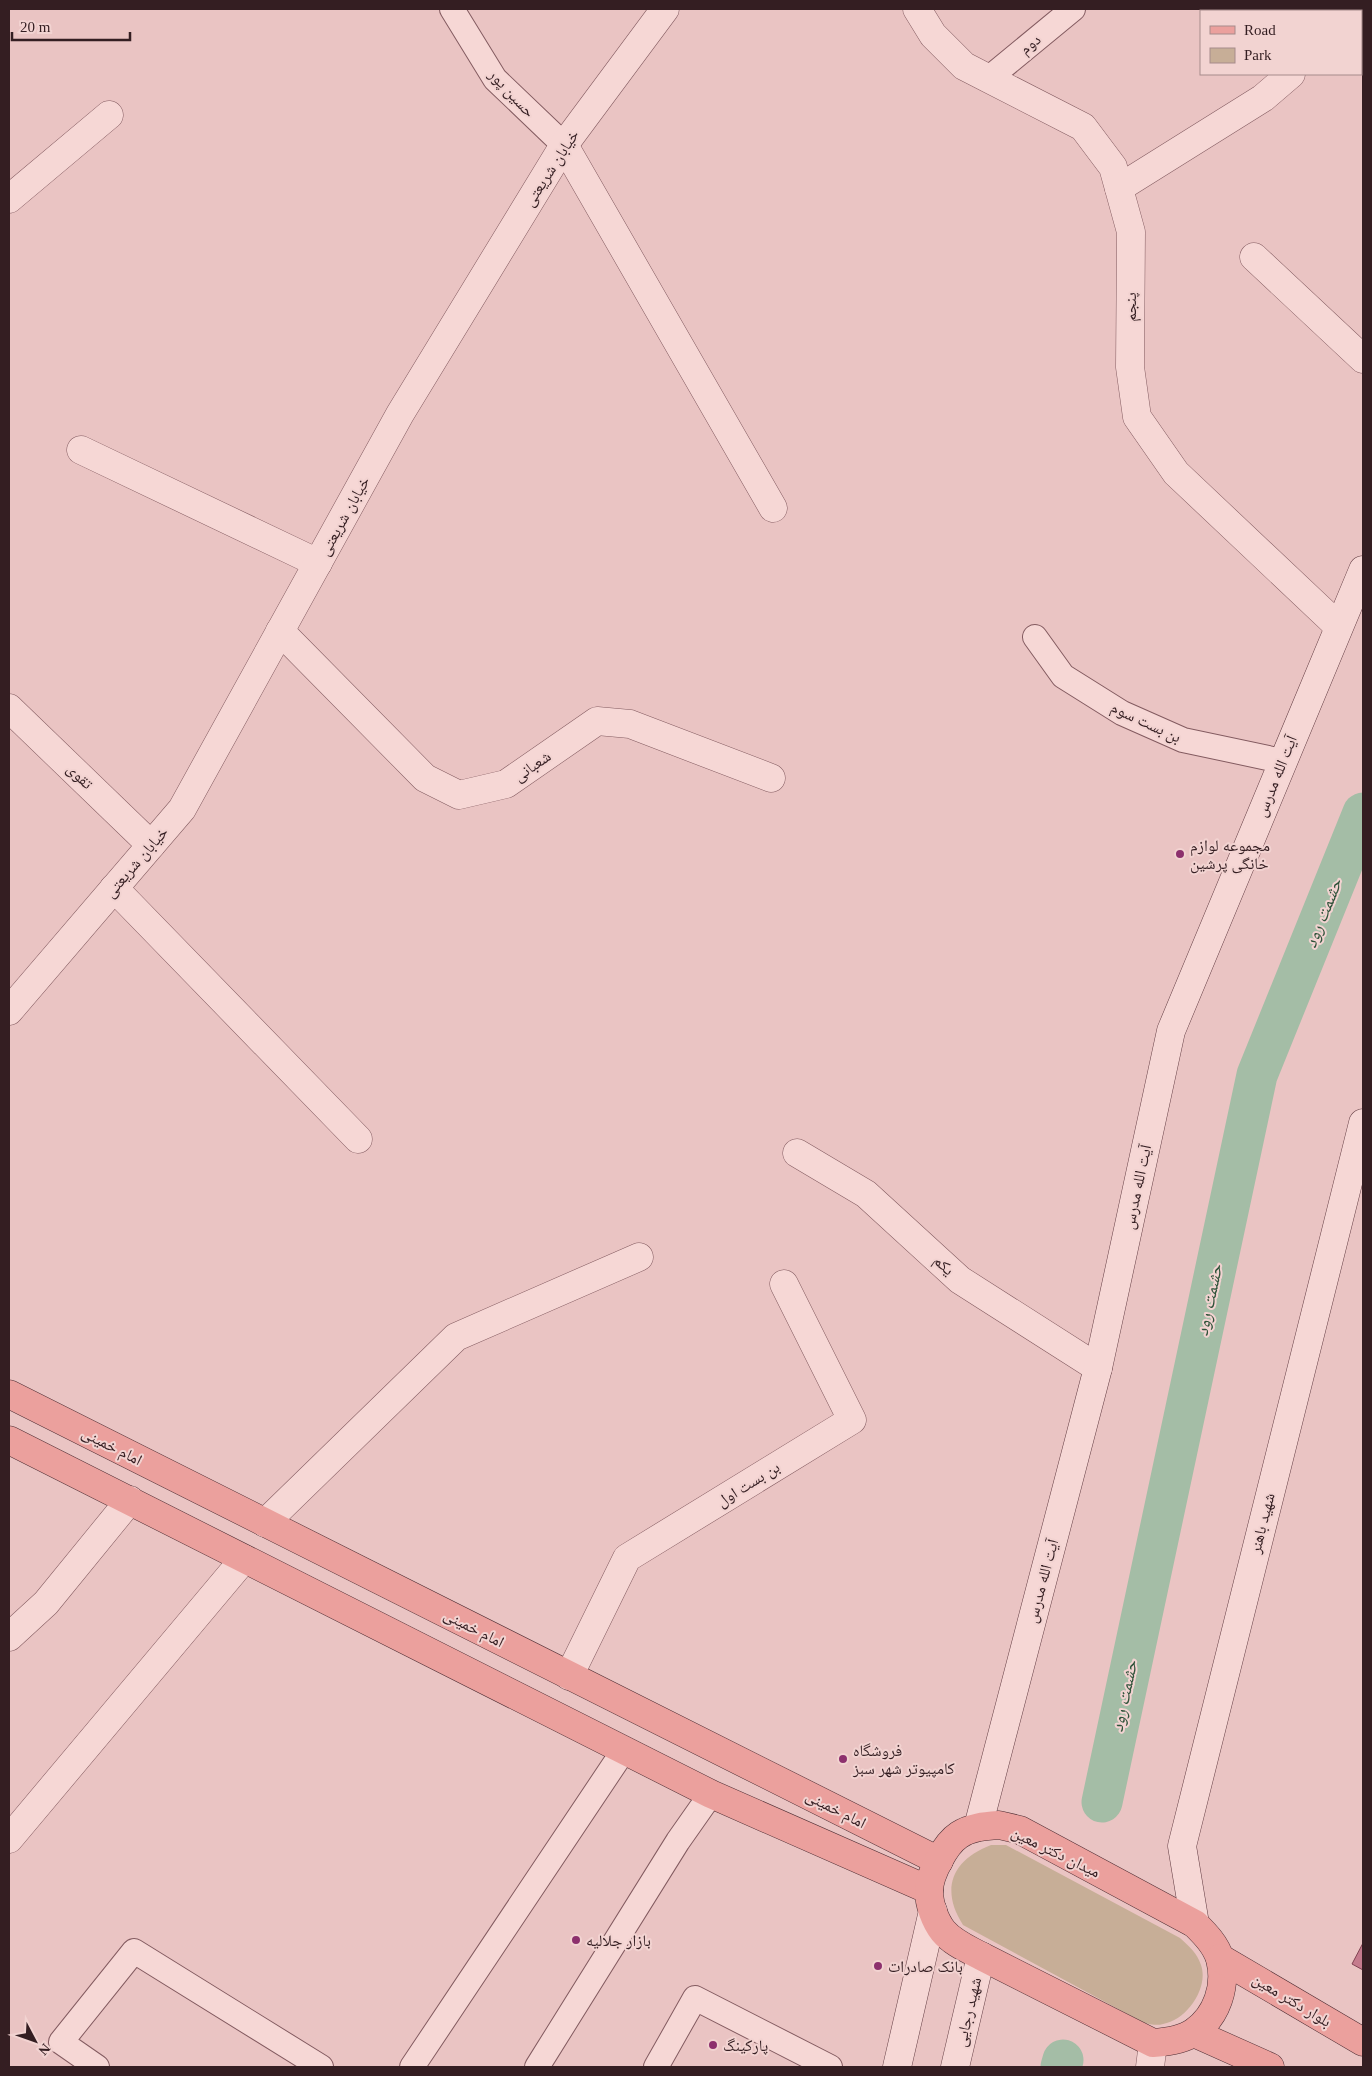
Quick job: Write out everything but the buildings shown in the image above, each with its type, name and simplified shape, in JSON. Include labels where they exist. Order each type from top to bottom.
[{"type":"main road","name":"امام خمینی","points":[[9,1394],[939,1861]]},
{"type":"main road","points":[[9,1440],[711,1794],[931,1900]]},
{"type":"main road","name":"میدان دکتر معین","points":[[999,1825],[1020,1830],[1195,1924],[1210,1939],[1220,1958],[1223,1979],[1219,1999],[1209,2018],[1194,2033],[1174,2041],[1152,2055],[958,1944],[943,1930],[931,1900],[943,1850],[958,1835],[978,1827],[999,1825]]},
{"type":"main road","name":"بلوار دکتر معین","points":[[1220,1958],[1363,2042]]},
{"type":"main road","points":[[1194,2033],[1270,2067]]},
{"type":"street","name":"خیابان شریعتی","points":[[9,1011],[182,809],[400,414],[564,145],[666,9]]},
{"type":"street","name":"پنجم","points":[[917,9],[933,35],[964,66],[1083,128],[1113,167],[1131,232],[1130,367],[1137,417],[1176,474],[1338,626]]},
{"type":"street","points":[[1119,188],[1263,98],[1290,75]]},
{"type":"street","points":[[9,200],[109,115]]},
{"type":"street","points":[[564,145],[773,508]]},
{"type":"street","points":[[1254,257],[1363,359]]},
{"type":"street","points":[[81,450],[318,562]]},
{"type":"street","name":"آیت الله مدرس","points":[[978,1827],[1098,1368],[1171,1031],[1338,626],[1363,570]]},
{"type":"street","name":"شعبانی","points":[[280,631],[425,778],[459,794],[506,784],[597,721],[630,724],[772,778]]},
{"type":"street","name":"تقوی","points":[[9,708],[151,845]]},
{"type":"street","points":[[114,888],[358,1139]]},
{"type":"street","name":"شهید باهنر","points":[[1195,1924],[1182,1846],[1363,1123]]},
{"type":"street","name":"یکم","points":[[797,1153],[866,1194],[960,1280],[1098,1368]]},
{"type":"street","points":[[265,1523],[456,1337],[639,1257]]},
{"type":"street","name":"بن بست اول","points":[[569,1676],[627,1558],[852,1420],[784,1284]]},
{"type":"street","points":[[9,1638],[46,1603],[130,1500]]},
{"type":"street","points":[[9,1839],[244,1558]]},
{"type":"street","points":[[897,2067],[931,1900]]},
{"type":"street","name":"شهید رجایی","points":[[955,2067],[981,1956]]},
{"type":"lane","name":"حسین پور","points":[[452,9],[496,79],[564,145]]},
{"type":"lane","name":"دوم","points":[[988,79],[1073,9]]},
{"type":"lane","name":"بن بست سوم","points":[[1035,638],[1063,676],[1122,713],[1183,740],[1282,761]]},
{"type":"lane","points":[[412,2067],[624,1750]]},
{"type":"lane","points":[[537,2067],[678,1841],[711,1794]]},
{"type":"lane","points":[[97,2067],[61,2042],[134,1951],[321,2067]]},
{"type":"lane","points":[[656,2067],[695,1998],[830,2067]]},
{"type":"green space","points":[[991,1845],[1006,1845],[1180,1938],[1197,1957],[1203,1974],[1199,1993],[1188,2010],[1172,2021],[1163,2024],[1144,2023],[963,1925],[952,1899],[951,1888],[954,1877],[959,1867],[967,1859]]},
{"type":"waterway","name":"حشمت رود","points":[[1102,1802],[1257,1075],[1363,813]]},
{"type":"waterway","name":"حشمت رود","points":[[1061,2067],[1063,2060]]},
{"type":"place","name":"مجموعه لوازم خانگی پرشین","points":[[1180,854]]},
{"type":"place","name":"فروشگاه کامپیوتر شهر سبز","points":[[843,1759]]},
{"type":"place","name":"بازار جلالیه","points":[[576,1940]]},
{"type":"place","name":"بانک صادرات","points":[[878,1966]]},
{"type":"place","name":"پارکینگ","points":[[713,2045]]}]
